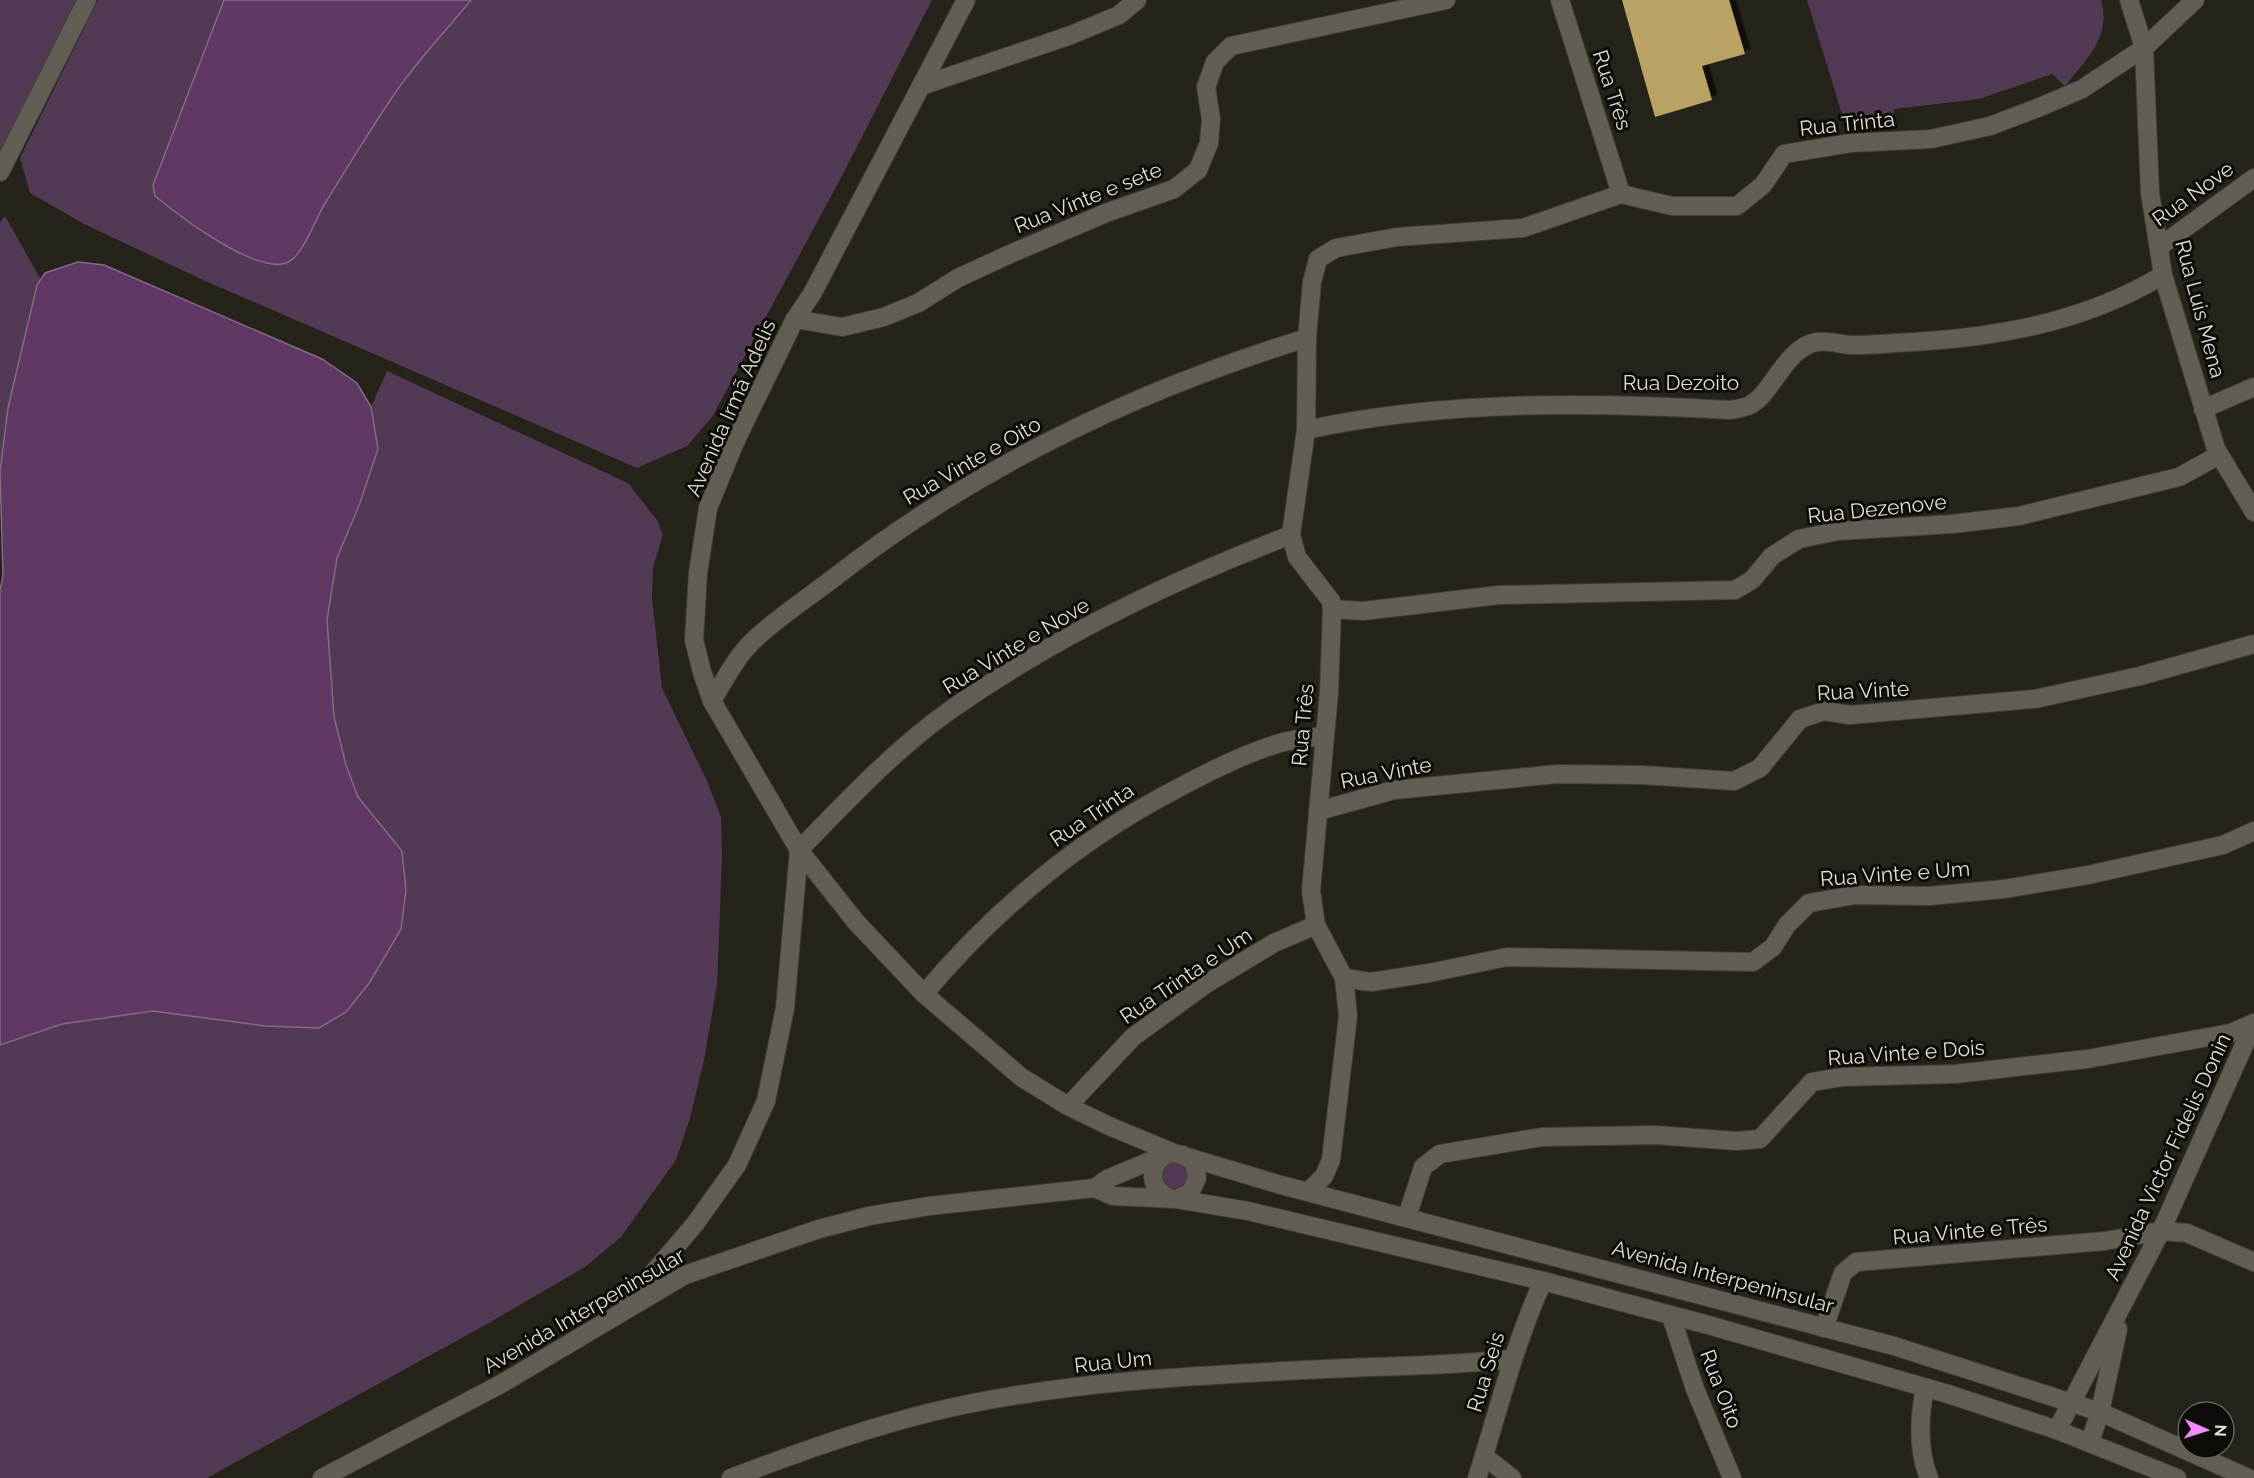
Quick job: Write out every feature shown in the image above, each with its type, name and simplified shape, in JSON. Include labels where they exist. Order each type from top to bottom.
[{"type":"street","points":[[0,172],[87,0]]},
{"type":"street","name":"Avenida Irmã Adelis","points":[[966,0],[812,294],[795,319],[735,442],[708,508],[698,573],[694,640],[712,701],[799,850],[856,922],[924,994],[1021,1077],[1068,1106],[1174,1154]]},
{"type":"street","points":[[921,86],[1071,35],[1119,15],[1137,0]]},
{"type":"street","name":"Rua Vinte e sete","points":[[795,319],[842,327],[884,317],[918,303],[958,278],[1000,259],[1106,213],[1174,189],[1198,170],[1209,142],[1210,118],[1206,87],[1215,62],[1231,46],[1446,0]]},
{"type":"street","name":"Rua Três","points":[[1308,1192],[1324,1176],[1331,1160],[1348,1016],[1344,978],[1316,925],[1311,891],[1334,624],[1331,601],[1297,557],[1291,535],[1306,430],[1307,338],[1312,282],[1318,259],[1336,248],[1397,237],[1523,228],[1621,194],[1560,0]]},
{"type":"street","name":"Rua Luis Mena","points":[[2129,0],[2144,48],[2150,193],[2163,275],[2203,410],[2219,455],[2254,512]]},
{"type":"street","points":[[2144,48],[2195,0]]},
{"type":"street","name":"Rua Trinta","points":[[1621,194],[1672,206],[1737,206],[1763,184],[1784,154],[1851,143],[1931,139],[1990,126],[2082,89],[2144,48]]},
{"type":"street","name":"Rua Nove","points":[[2159,247],[2254,178]]},
{"type":"street","name":"Rua Dezoito","points":[[1306,430],[1433,412],[1550,405],[1730,410],[1750,406],[1781,368],[1800,350],[1816,342],[1854,345],[1931,341],[2008,332],[2082,313],[2130,295],[2163,275]]},
{"type":"street","name":"Rua Vinte e Oito","points":[[712,701],[735,663],[755,639],[856,560],[955,492],[1093,418],[1229,362],[1307,338]]},
{"type":"street","points":[[2203,410],[2254,387]]},
{"type":"street","name":"Rua Dezenove","points":[[1332,609],[1363,611],[1510,594],[1635,591],[1695,593],[1735,590],[1752,580],[1772,556],[1799,539],[1838,531],[1952,524],[2019,516],[2179,477],[2219,455]]},
{"type":"street","name":"Rua Vinte e Nove","points":[[799,850],[864,784],[948,712],[1056,644],[1164,587],[1291,535]]},
{"type":"street","name":"Rua Vinte","points":[[1318,811],[1394,790],[1558,774],[1642,775],[1734,781],[1760,768],[1800,719],[1824,711],[1851,715],[2035,699],[2140,676],[2254,644]]},
{"type":"street","name":"Rua Trinta","points":[[924,994],[958,954],[1002,910],[1066,860],[1139,808],[1220,766],[1280,743],[1324,736]]},
{"type":"street","name":"Rua Vinte e Um","points":[[1344,978],[1371,982],[1507,957],[1753,962],[1773,946],[1787,925],[1809,903],[1855,895],[1929,896],[2004,889],[2088,875],[2223,845],[2254,831]]},
{"type":"street","points":[[621,1311],[695,1224],[736,1165],[766,1101],[785,1008],[799,850]]},
{"type":"street","name":"Rua Trinta e Um","points":[[1068,1106],[1133,1037],[1206,984],[1274,944],[1316,925]]},
{"type":"street","name":"Rua Vinte e Dois","points":[[1407,1217],[1423,1167],[1440,1154],[1488,1144],[1562,1136],[1656,1135],[1737,1141],[1760,1139],[1812,1082],[1842,1077],[1955,1074],[2087,1059],[2231,1033],[2254,1023]]},
{"type":"street","name":"Avenida Victor Fidelis Donin","points":[[2057,1430],[2122,1310],[2161,1231],[2254,1023]]},
{"type":"street","points":[[1174,1154],[1194,1163],[1197,1178],[1190,1192],[1172,1198],[1156,1190],[1152,1176],[1156,1163],[1174,1154]]},
{"type":"street","name":"Avenida Interpeninsular","points":[[1095,1188],[1107,1179],[1174,1154],[1308,1192],[1894,1346],[2071,1401],[2248,1478]]},
{"type":"street","name":"Avenida Interpeninsular","points":[[322,1478],[501,1384],[685,1275],[819,1229],[869,1215],[929,1206],[1095,1188],[1113,1196],[1172,1198],[1248,1211],[1543,1281],[1925,1388],[2057,1430],[2090,1442],[2157,1474],[2177,1478]]},
{"type":"street","name":"Rua Vinte e Três","points":[[1824,1328],[1843,1273],[1856,1262],[2105,1241],[2161,1231],[2187,1233],[2254,1262]]},
{"type":"street","name":"Rua Seis","points":[[1477,1478],[1511,1359],[1543,1281]]},
{"type":"street","name":"Avenida Victor Fidelis Donin","points":[[2090,1442],[2100,1412],[2122,1310]]},
{"type":"street","name":"Rua Oito","points":[[1671,1316],[1695,1389],[1732,1478]]},
{"type":"street","name":"Rua Um","points":[[731,1478],[903,1419],[974,1403],[1025,1395],[1159,1380],[1326,1369],[1468,1364],[1511,1359]]},
{"type":"street","points":[[1925,1388],[1919,1417],[1924,1466],[1929,1478]]},
{"type":"street","points":[[1484,1456],[1512,1478]]},
{"type":"shaded area","points":[[0,0],[81,0],[0,160]]},
{"type":"shaded area","points":[[98,0],[932,0],[843,174],[712,417],[687,446],[637,468],[203,280],[84,224],[30,193],[20,158]]},
{"type":"shaded area","points":[[224,0],[471,0],[402,83],[327,200],[304,245],[292,260],[286,263],[272,264],[237,252],[217,241],[155,196],[153,185]]},
{"type":"shaded area","points":[[1807,0],[2101,0],[2103,25],[2089,57],[2065,86],[2052,74],[1979,99],[1894,109],[1892,126],[1845,124]]},
{"type":"shaded area","points":[[5,216],[41,280],[8,408],[0,472],[0,222]]},
{"type":"shaded area","points":[[78,262],[104,265],[322,359],[357,383],[371,407],[378,449],[360,503],[337,558],[327,620],[334,717],[346,765],[358,797],[402,851],[406,890],[401,929],[370,982],[346,1012],[319,1028],[265,1026],[153,1011],[62,1024],[0,1045],[0,590],[3,576],[0,472],[8,408],[37,285],[45,273]]},
{"type":"shaded area","points":[[387,371],[628,483],[657,520],[663,535],[653,567],[652,598],[662,688],[707,781],[721,817],[722,856],[717,985],[704,1060],[690,1118],[676,1160],[621,1237],[585,1267],[487,1324],[207,1478],[0,1478],[0,1045],[62,1024],[153,1011],[265,1026],[319,1028],[346,1012],[370,982],[401,929],[406,890],[402,851],[358,797],[346,765],[334,717],[327,620],[337,558],[360,503],[378,449],[371,407]]},
{"type":"shaded area","points":[[1174,1160],[1183,1163],[1190,1175],[1185,1188],[1171,1191],[1160,1182],[1162,1168]]},
{"type":"building","points":[[1622,0],[1729,0],[1745,54],[1702,66],[1712,100],[1655,117]]}]
